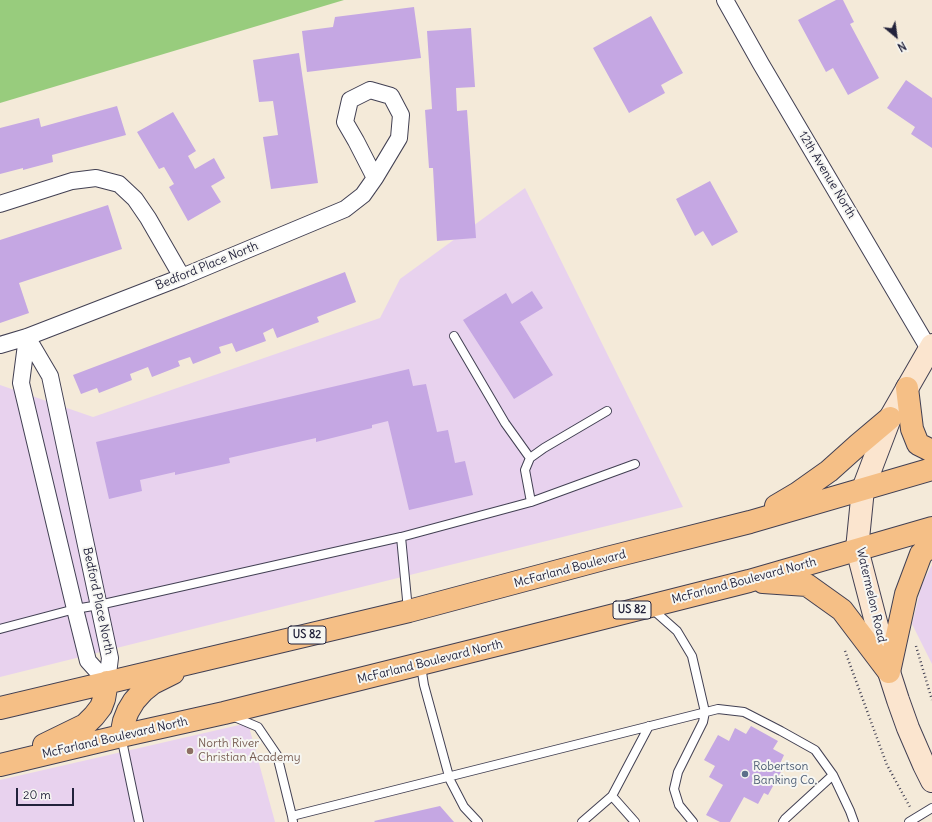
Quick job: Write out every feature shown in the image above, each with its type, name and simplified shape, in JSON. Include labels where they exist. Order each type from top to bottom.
[{"type":"highway","points":[[907,388],[912,429],[918,444],[932,451]]},
{"type":"highway","points":[[750,522],[798,494],[829,471],[890,418]]},
{"type":"highway","name":"McFarland Boulevard","points":[[205,659],[408,611],[750,522],[932,469]]},
{"type":"highway","name":"US 82","points":[[857,549],[932,528]]},
{"type":"highway","points":[[890,672],[906,594],[921,554],[932,545]]},
{"type":"highway","name":"McFarland Boulevard North","points":[[0,765],[224,713],[420,664],[749,581],[857,549]]},
{"type":"highway","points":[[749,581],[806,585],[842,610],[890,672]]},
{"type":"highway","points":[[121,736],[128,711],[143,691],[153,683],[205,659]]},
{"type":"highway","name":"US 82","points":[[0,708],[205,659]]},
{"type":"highway","points":[[0,765],[85,725],[101,707],[107,682]]},
{"type":"main road","name":"Watermelon Road","points":[[931,347],[890,418],[863,489],[857,549],[890,672],[908,728],[932,781]]},
{"type":"street","name":"12th Avenue North","points":[[725,0],[761,64],[931,347]]},
{"type":"street","name":"Bedford Place North","points":[[26,336],[182,277],[345,209],[363,196],[375,178],[399,138],[401,115],[391,96],[370,90],[350,100],[345,122],[375,178]]},
{"type":"street","points":[[0,204],[72,181],[96,178],[119,184],[135,199],[148,218],[182,277]]},
{"type":"street","name":"Bedford Place North","points":[[26,336],[50,376],[110,658],[107,682]]},
{"type":"street","name":"Bedford Place North","points":[[26,336],[21,383],[74,609],[88,661],[107,682]]},
{"type":"street","points":[[0,345],[26,336]]},
{"type":"lane","points":[[454,336],[505,423],[530,458]]},
{"type":"lane","points":[[531,502],[525,470],[530,458],[607,410]]},
{"type":"lane","points":[[0,629],[74,609],[99,605],[401,537],[531,502],[635,464]]},
{"type":"lane","points":[[401,537],[408,611]]},
{"type":"lane","points":[[649,606],[677,631],[692,656],[705,712],[703,722],[678,772],[674,789],[679,805],[693,822]]},
{"type":"lane","points":[[420,664],[424,685],[449,777],[464,807],[478,822]]},
{"type":"lane","points":[[224,713],[258,727],[277,755],[293,819],[449,777],[718,709],[744,712],[815,750],[833,775],[854,822]]},
{"type":"lane","points":[[582,822],[612,796],[649,726]]},
{"type":"lane","points":[[121,736],[139,822]]},
{"type":"lane","points":[[783,822],[833,775]]},
{"type":"lane","points":[[612,796],[635,822]]},
{"type":"lane","points":[[912,820],[932,808]]},
{"type":"path","points":[[845,651],[887,765],[912,820]]},
{"type":"shaded area","points":[[525,188],[683,507],[0,677],[0,385],[93,417],[380,318],[400,279]]},
{"type":"shaded area","points":[[932,565],[932,664],[912,624],[922,584]]},
{"type":"shaded area","name":"North River Christian Academy","points":[[248,723],[275,822],[0,822],[0,780]]},
{"type":"green space","points":[[0,0],[344,0],[0,103]]},
{"type":"building","points":[[836,0],[843,0],[854,22],[850,24],[879,78],[848,95],[833,68],[826,72],[798,20]]},
{"type":"building","points":[[414,7],[421,58],[307,72],[302,31],[333,27],[335,17]]},
{"type":"building","points":[[651,16],[683,73],[661,85],[665,93],[629,113],[593,48]]},
{"type":"building","points":[[471,28],[475,87],[456,88],[457,111],[467,110],[476,238],[437,241],[433,168],[429,168],[425,110],[432,109],[427,31]]},
{"type":"building","points":[[299,53],[318,183],[271,189],[263,137],[278,135],[273,101],[259,102],[253,60]]},
{"type":"building","points":[[906,80],[932,98],[932,148],[911,134],[915,127],[887,108]]},
{"type":"building","points":[[117,106],[126,135],[52,155],[53,162],[0,174],[0,128],[39,118],[41,127]]},
{"type":"building","points":[[173,112],[196,151],[188,156],[195,169],[214,158],[225,178],[211,186],[221,202],[188,221],[169,187],[174,184],[164,167],[159,169],[137,132]]},
{"type":"building","points":[[710,181],[738,232],[712,246],[703,231],[695,236],[676,199]]},
{"type":"building","points":[[108,205],[122,249],[19,283],[29,313],[0,323],[0,240]]},
{"type":"building","points":[[345,272],[356,302],[317,317],[319,322],[277,338],[273,328],[263,333],[266,341],[236,352],[232,343],[219,347],[221,353],[193,364],[190,357],[178,361],[180,366],[152,377],[148,367],[130,374],[132,380],[99,393],[97,388],[81,394],[73,375]]},
{"type":"building","points":[[532,291],[543,308],[520,322],[553,375],[514,399],[463,320],[506,293],[512,304]]},
{"type":"building","points":[[409,369],[413,386],[426,384],[437,432],[448,430],[455,463],[465,461],[473,495],[409,510],[388,421],[372,425],[372,428],[316,442],[316,438],[229,458],[230,463],[175,475],[175,472],[140,480],[142,491],[109,499],[96,442]]},
{"type":"building","name":"Robertson Banking Co.","points":[[751,726],[778,741],[773,749],[784,755],[778,768],[782,770],[768,795],[764,793],[758,804],[744,797],[730,822],[720,822],[706,815],[723,785],[709,777],[715,766],[704,760],[718,735],[729,741],[735,728],[746,734]]},
{"type":"building","points":[[440,806],[454,822],[374,821]]},
{"type":"place","name":"North River Christian Academy","points":[[190,751]]},
{"type":"place","name":"Robertson Banking Co.","points":[[745,774]]}]
